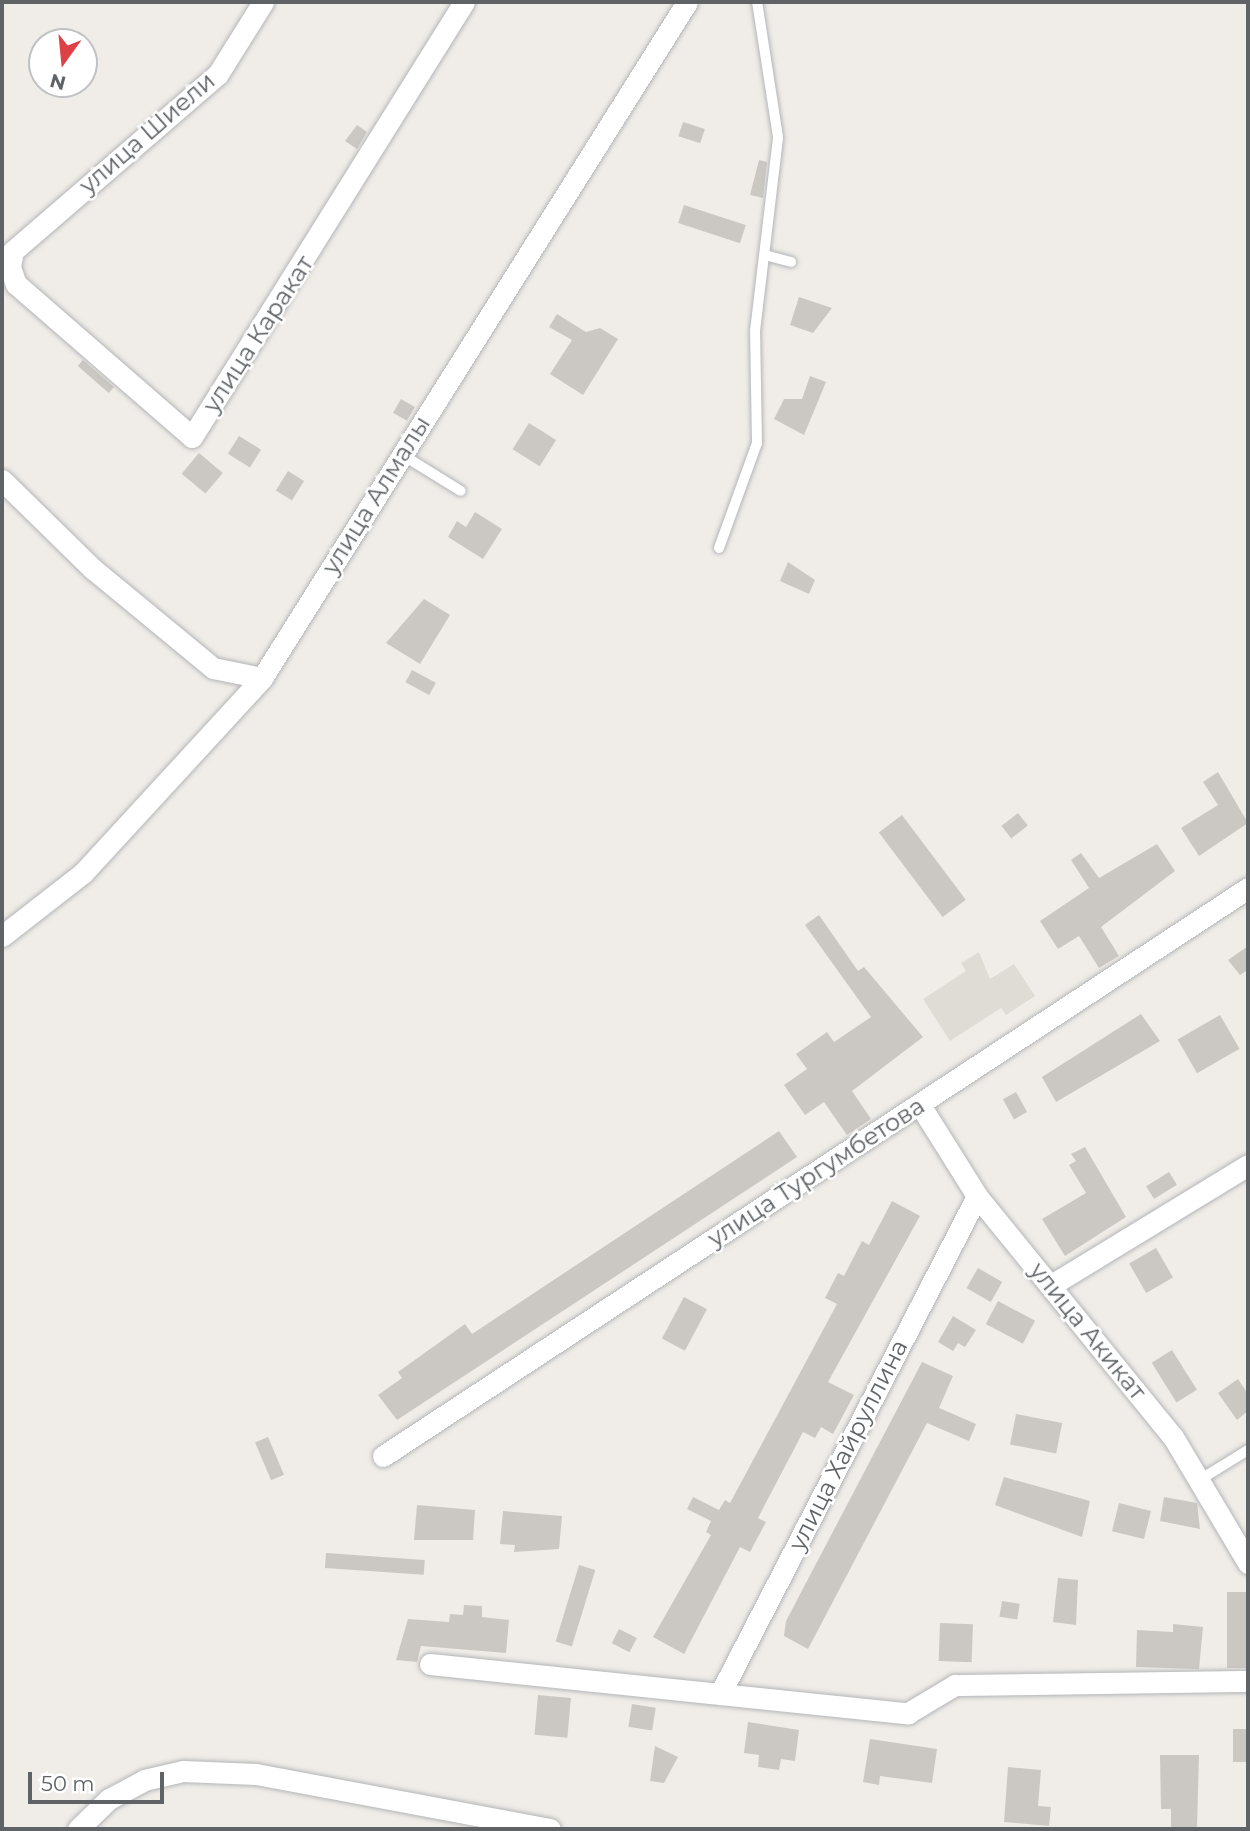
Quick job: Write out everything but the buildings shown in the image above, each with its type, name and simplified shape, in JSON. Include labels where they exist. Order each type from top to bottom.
[{"type":"street","name":"улица Шиели","points":[[13,251],[218,74],[263,2]]},
{"type":"street","name":"улица Каракат","points":[[13,251],[16,284],[192,437],[464,2]]},
{"type":"street","name":"улица Алмалы","points":[[2,936],[83,873],[262,678],[687,2]]},
{"type":"street","points":[[2,480],[93,569],[213,668],[262,678]]},
{"type":"street","name":"улица Тургумбетова","points":[[383,1456],[1248,887]]},
{"type":"street","name":"улица Акикат","points":[[920,1105],[977,1196],[1053,1284],[1201,1479],[1248,1563]]},
{"type":"street","points":[[1053,1284],[1248,1165]]},
{"type":"street","name":"улица Хайруллина","points":[[720,1695],[977,1196]]},
{"type":"street","points":[[430,1664],[908,1713],[955,1685],[1248,1681]]},
{"type":"street","points":[[78,1829],[109,1799],[144,1780],[183,1771],[256,1774],[550,1829]]},
{"type":"lane","points":[[719,548],[757,443],[755,331],[778,137],[757,2]]},
{"type":"lane","points":[[765,255],[791,262]]},
{"type":"lane","points":[[401,454],[461,491]]},
{"type":"lane","points":[[1201,1479],[1248,1450]]},
{"type":"shaded area","points":[[979,952],[990,979],[1014,964],[1035,996],[1006,1015],[1001,1008],[950,1041],[923,999],[966,971],[961,963]]}]
